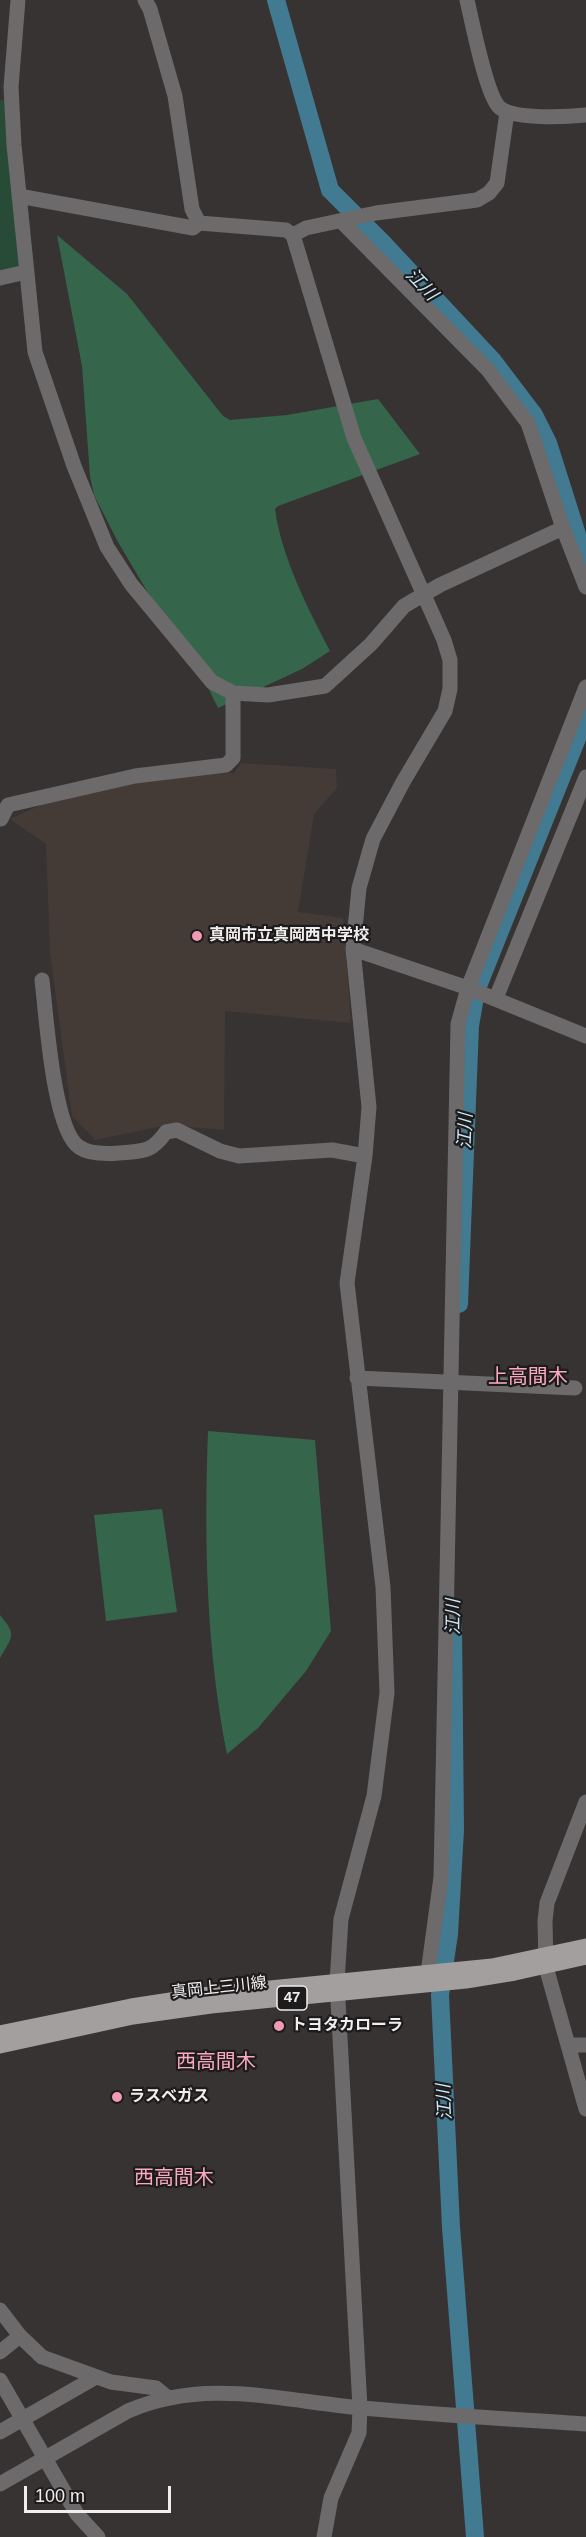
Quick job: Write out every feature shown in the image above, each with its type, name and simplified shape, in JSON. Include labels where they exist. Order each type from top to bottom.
[{"type":"main road","name":"真岡上三川線","points":[[0,2034],[131,2006],[210,1994],[475,1979],[546,1961],[586,1946]]},
{"type":"main road","name":"真岡上三川線","points":[[0,2046],[133,2017],[428,1973],[586,1957]]},
{"type":"street","points":[[18,0],[11,87],[19,196],[35,352],[74,466],[107,547],[131,584],[212,682],[233,693],[268,695],[325,686],[371,644],[404,606],[563,528]]},
{"type":"street","points":[[145,0],[150,9],[175,96],[192,209],[199,223]]},
{"type":"street","points":[[467,0],[484,72],[498,106],[507,112],[546,117],[586,115]]},
{"type":"street","points":[[293,235],[306,228],[372,214],[477,200],[489,193],[497,183],[507,112]]},
{"type":"street","points":[[19,196],[167,225],[193,228],[199,223],[286,230],[293,235],[354,438],[425,594],[444,639],[450,660],[450,689],[444,711],[373,839],[359,888],[353,949],[369,1107],[365,1156],[347,1283],[383,1587],[387,1693],[374,1796],[341,1918],[337,1988],[360,2408],[359,2433],[331,2498],[324,2537]]},
{"type":"street","points":[[342,222],[488,370],[528,423],[563,528],[586,587]]},
{"type":"street","points":[[0,278],[26,272]]},
{"type":"street","points":[[428,1973],[441,1877],[458,1024],[468,988],[586,687]]},
{"type":"street","points":[[0,819],[4,800],[135,776],[226,765],[233,758],[233,693]]},
{"type":"street","points":[[496,998],[586,777]]},
{"type":"street","points":[[353,949],[496,998],[586,1036]]},
{"type":"street","points":[[42,980],[60,1110],[67,1131],[79,1148],[111,1154],[147,1151],[156,1146],[165,1132],[177,1130],[220,1151],[239,1156],[333,1150],[365,1156]]},
{"type":"street","points":[[357,1378],[575,1388]]},
{"type":"street","points":[[586,1802],[547,1903],[545,1921],[546,1961],[586,2109]]},
{"type":"street","points":[[568,2045],[586,2045]]},
{"type":"street","points":[[0,2310],[20,2336],[42,2357],[111,2382],[156,2388],[167,2397]]},
{"type":"street","points":[[0,2352],[20,2336]]},
{"type":"street","points":[[0,2432],[96,2377]]},
{"type":"street","points":[[0,2380],[77,2514],[98,2537]]},
{"type":"street","points":[[0,2484],[128,2411],[167,2397],[208,2392],[227,2392],[360,2408],[586,2424]]},
{"type":"shaded area","name":"真岡市立真岡西中学校","points":[[241,763],[336,769],[337,788],[314,814],[298,912],[343,918],[351,1023],[225,1011],[224,1130],[168,1125],[95,1140],[72,1116],[50,953],[46,844],[10,819],[54,799],[171,775],[234,773]]},
{"type":"green space","points":[[12,99],[26,272],[0,278],[0,100]]},
{"type":"green space","points":[[57,235],[127,294],[223,416],[230,420],[287,415],[378,399],[420,454],[275,509],[289,564],[330,651],[302,669],[218,708],[201,673],[147,591],[94,495],[90,476],[82,366]]},
{"type":"green space","points":[[208,1431],[315,1440],[331,1631],[306,1671],[258,1728],[227,1754],[215,1674],[208,1593],[206,1512]]},
{"type":"green space","points":[[162,1509],[177,1612],[106,1621],[94,1515]]},
{"type":"green space","points":[[0,1615],[9,1627],[11,1636],[0,1658]]},
{"type":"waterway","name":"江川","points":[[276,0],[330,190],[493,361],[534,415],[548,443],[586,563]]},
{"type":"waterway","name":"江川","points":[[459,1304],[470,1026],[476,991],[586,716]]},
{"type":"waterway","name":"江川","points":[[453,1626],[455,1830],[449,1934],[440,1995],[451,2227],[475,2537]]},
{"type":"place","name":"真岡市立真岡西中学校","points":[[197,936]]},
{"type":"place","name":"トヨタカローラ","points":[[279,2026]]},
{"type":"place","name":"ラスベガス","points":[[117,2097]]},
{"type":"district","name":"上高間木","points":[[528,1377]]},
{"type":"district","name":"西高間木","points":[[216,2062]]},
{"type":"district","name":"西高間木","points":[[174,2178]]}]
